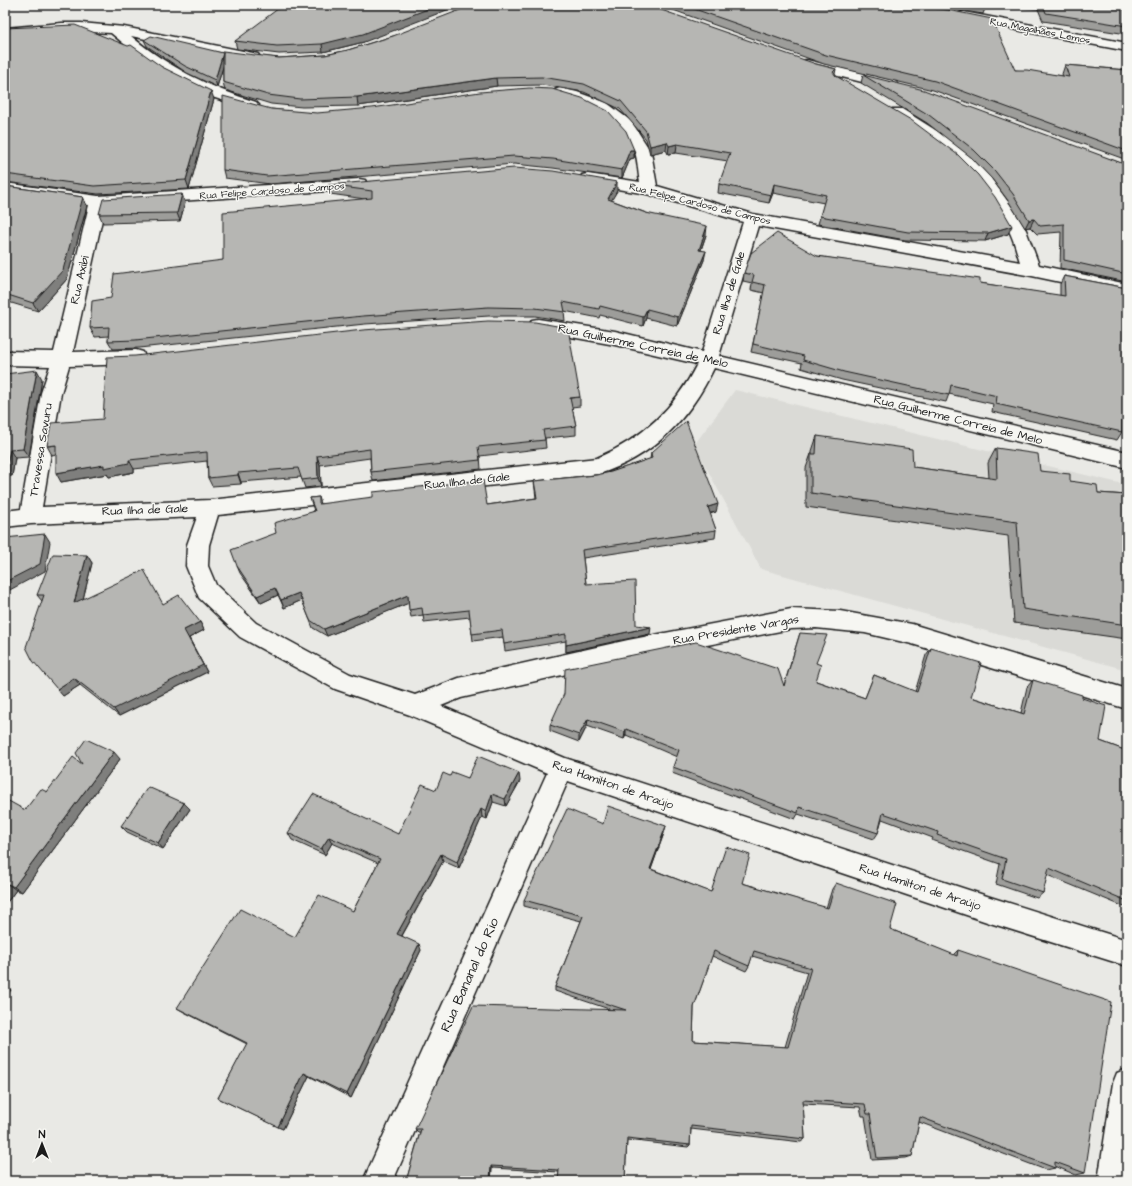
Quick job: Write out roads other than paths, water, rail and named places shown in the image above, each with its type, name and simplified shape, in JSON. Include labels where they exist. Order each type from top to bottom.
[{"type":"street","name":"Rua Magalhães Lemos","points":[[953,14],[1127,47]]},
{"type":"street","points":[[5,32],[82,27],[161,38],[264,59]]},
{"type":"street","points":[[116,31],[136,49],[173,72],[226,98],[263,108]]},
{"type":"street","points":[[790,58],[820,68],[904,88]]},
{"type":"street","points":[[820,68],[866,94]]},
{"type":"street","points":[[546,92],[572,95],[602,106],[625,124],[643,152],[649,189]]},
{"type":"street","points":[[885,105],[942,141],[960,155],[978,174],[1002,206],[1018,232],[1032,270]]},
{"type":"street","name":"Rua Felipe Cardoso de Campos","points":[[576,177],[649,189],[752,219],[1032,270],[1127,290]]},
{"type":"street","name":"Rua Felipe Cardoso de Campos","points":[[5,188],[98,201],[321,188],[376,182]]},
{"type":"street","name":"Rua Axibi","points":[[61,359],[98,201]]},
{"type":"street","name":"Rua Ilha de Gale","points":[[32,516],[210,508],[599,466],[634,450],[655,435],[685,404],[699,381],[709,360],[752,219]]},
{"type":"street","name":"Rua Guilherme Correia de Melo","points":[[521,323],[615,338],[1127,460]]},
{"type":"street","points":[[5,358],[61,359],[154,355]]},
{"type":"street","name":"Travessa Savuru","points":[[32,516],[35,483],[50,399],[61,359]]},
{"type":"street","name":"Rua Hamilton de Araújo","points":[[210,508],[198,546],[197,566],[207,591],[248,630],[344,682],[415,706],[562,768],[990,910],[1127,953]]},
{"type":"street","points":[[5,518],[32,516]]},
{"type":"street","name":"Rua Presidente Vargas","points":[[415,706],[459,688],[628,650],[791,619],[815,618],[863,623],[918,635],[1127,699]]},
{"type":"street","name":"Rua Bananal do Rio","points":[[378,1181],[562,768]]},
{"type":"street","points":[[1113,1181],[1127,1083]]}]
